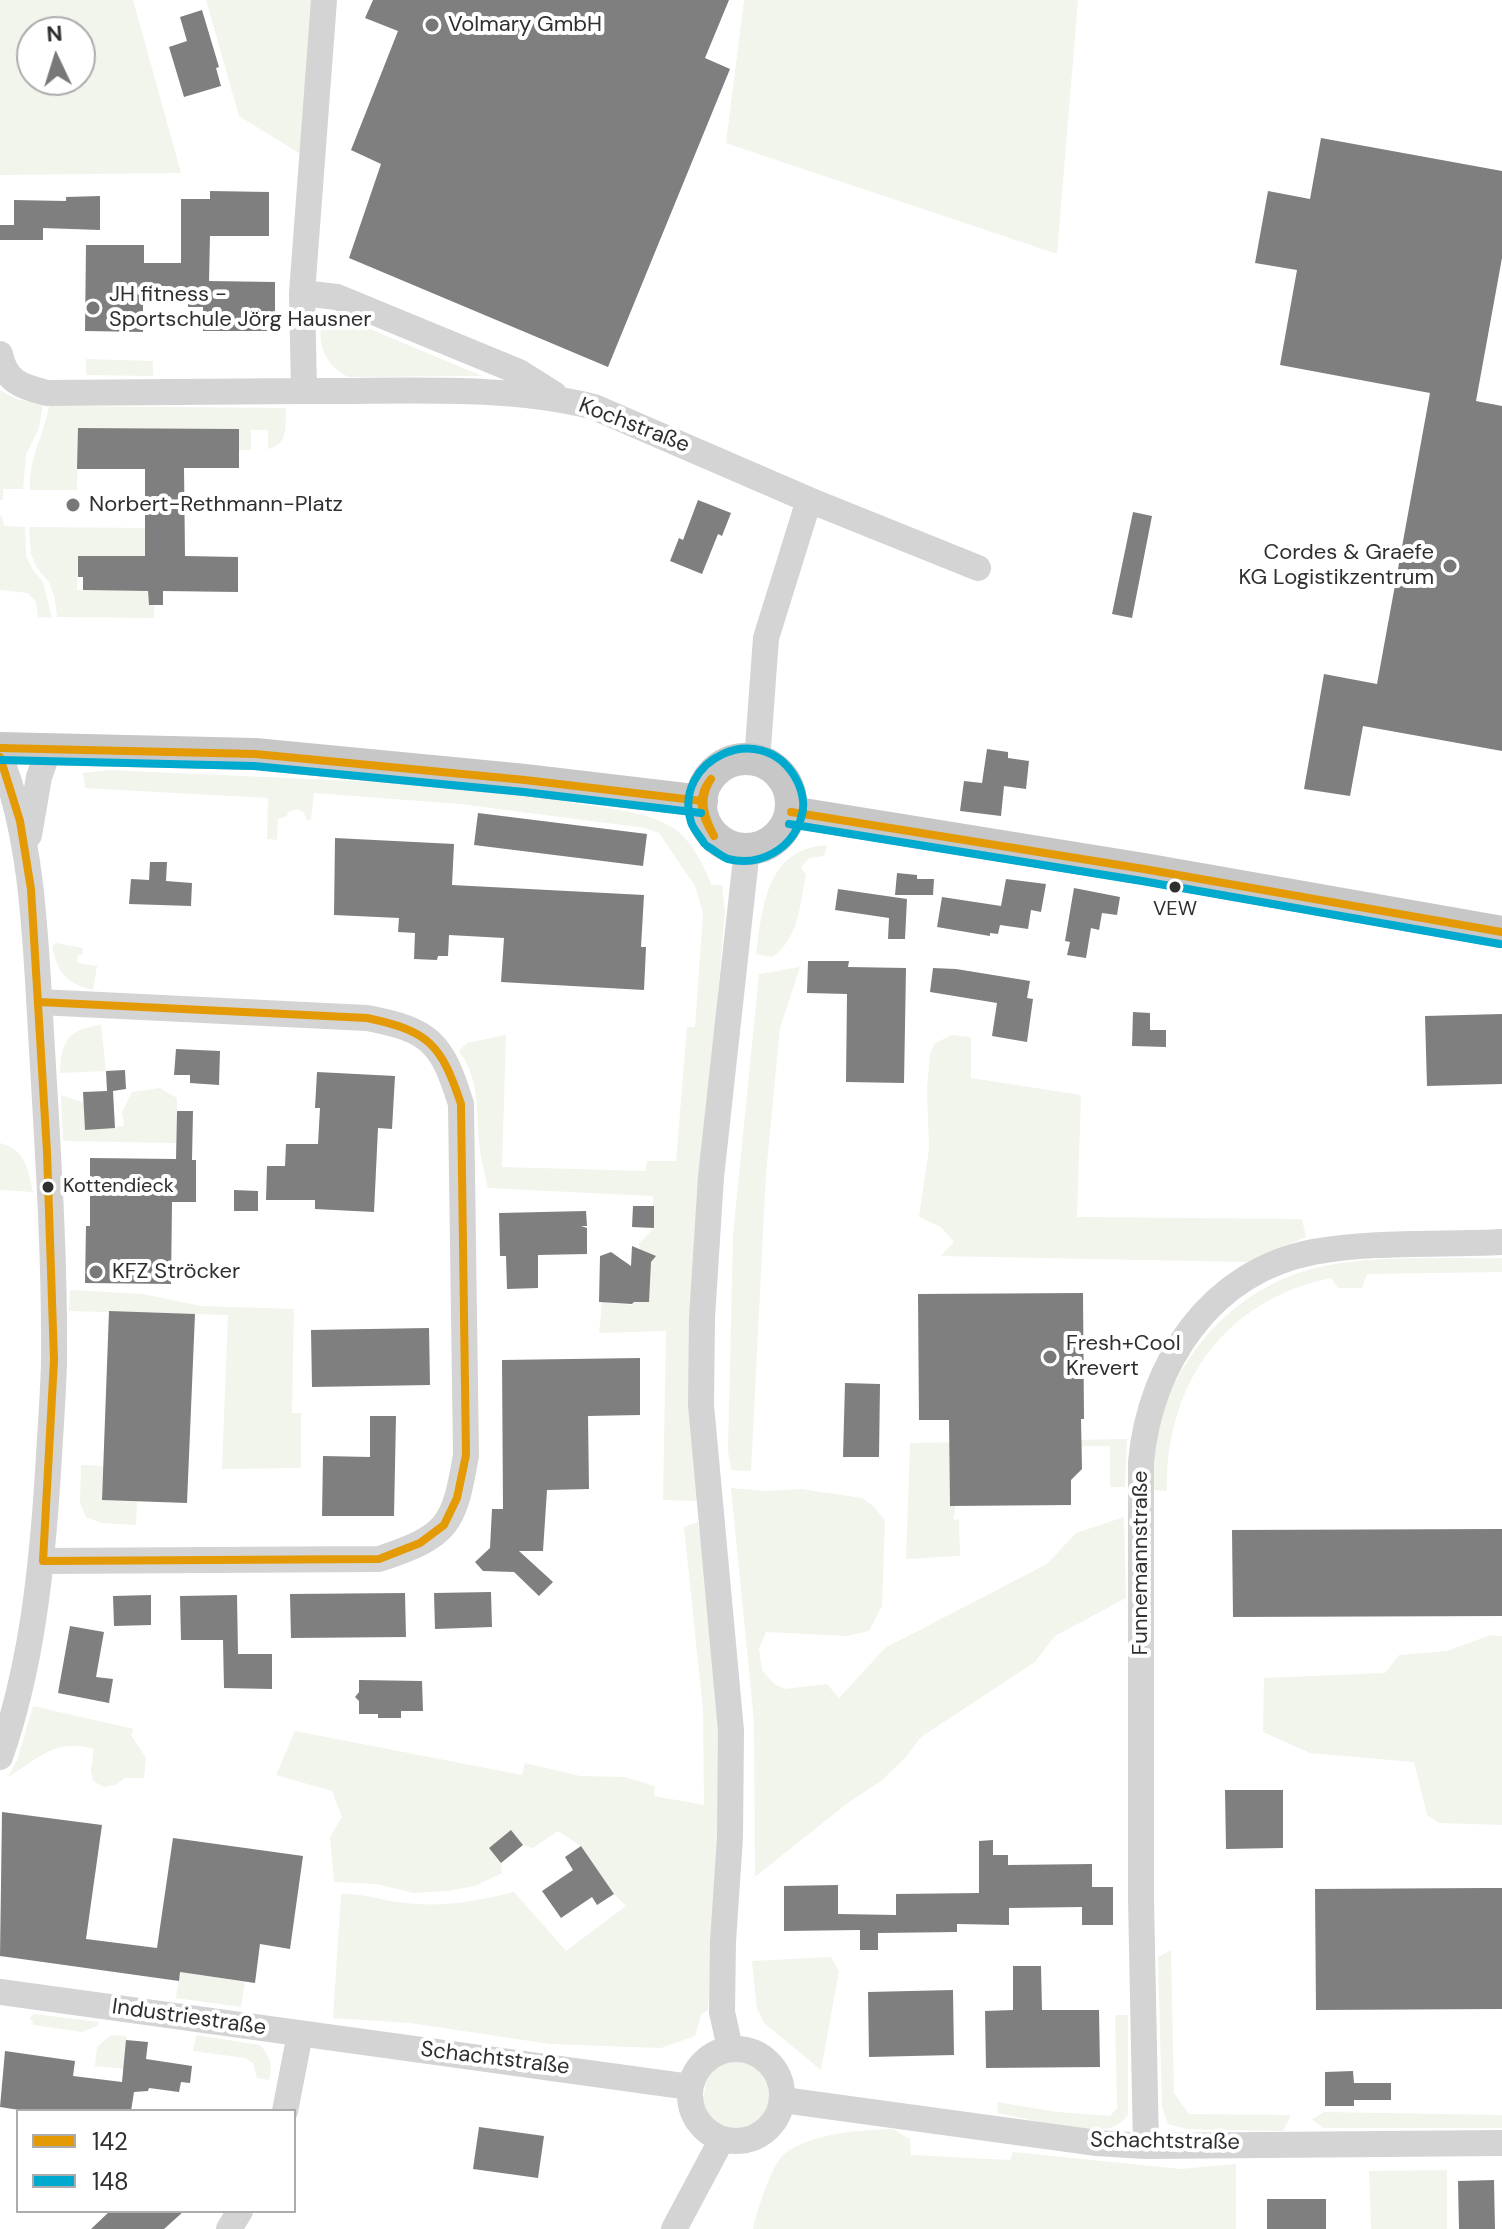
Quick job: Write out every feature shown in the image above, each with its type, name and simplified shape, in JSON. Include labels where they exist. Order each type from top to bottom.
[{"type":"main road","points":[[0,748],[255,754],[702,801]]},
{"type":"main road","points":[[757,761],[780,774],[791,799],[791,812],[787,824],[770,842],[747,849],[735,848],[714,836],[703,816],[702,801],[710,778],[719,769],[731,762],[757,761]]},
{"type":"main road","points":[[791,812],[1155,871],[1502,932]]},
{"type":"street","points":[[304,391],[302,293],[324,0]]},
{"type":"street","points":[[302,293],[337,297],[519,372],[561,399]]},
{"type":"street","name":"Kochstraße","points":[[0,354],[12,379],[21,386],[47,393],[515,393],[561,399],[594,407],[809,500],[978,568]]},
{"type":"street","points":[[757,761],[766,638],[809,500]]},
{"type":"street","points":[[26,854],[32,809],[49,749]]},
{"type":"street","points":[[0,757],[18,810],[26,854],[50,1188],[54,1363],[43,1561],[14,1718],[0,1757]]},
{"type":"street","points":[[730,2048],[722,2012],[731,1731],[701,1405],[702,1318],[711,1177],[747,849]]},
{"type":"street","points":[[39,1002],[367,1018],[403,1025],[429,1038],[449,1066],[461,1104],[466,1455],[458,1499],[443,1528],[417,1546],[379,1559],[43,1561]]},
{"type":"street","name":"Funnemannstraße","points":[[1146,2146],[1141,1899],[1141,1462],[1143,1433],[1152,1399],[1166,1367],[1203,1315],[1220,1297],[1248,1278],[1277,1264],[1310,1253],[1341,1248],[1502,1242]]},
{"type":"street","name":"Industriestraße","points":[[0,1992],[300,2034]]},
{"type":"street","points":[[285,2109],[300,2034]]},
{"type":"street","name":"Schachtstraße","points":[[300,2034],[690,2087]]},
{"type":"street","points":[[730,2048],[750,2049],[767,2060],[776,2071],[783,2100],[776,2118],[760,2135],[743,2141],[722,2139],[706,2130],[697,2121],[690,2104],[690,2087],[696,2072],[705,2060],[730,2048]]},
{"type":"street","name":"Schachtstraße","points":[[783,2100],[1097,2143],[1146,2146],[1502,2143]]},
{"type":"street","points":[[674,2229],[722,2139]]},
{"type":"shaded area","points":[[0,0],[133,0],[181,173],[0,175]]},
{"type":"shaded area","points":[[206,0],[313,0],[302,155],[239,116]]},
{"type":"shaded area","points":[[744,0],[1078,0],[1057,254],[726,143]]},
{"type":"shaded area","points":[[332,313],[482,376],[348,377],[332,365],[322,345],[323,324]]},
{"type":"shaded area","points":[[86,359],[153,361],[153,376],[86,375]]},
{"type":"shaded area","points":[[0,390],[16,399],[43,404],[39,428],[26,455],[23,489],[3,489],[3,500],[0,500]]},
{"type":"shaded area","points":[[49,406],[286,408],[285,428],[283,439],[275,447],[268,449],[268,430],[251,430],[251,450],[238,450],[238,429],[78,428],[77,490],[30,490],[31,468]]},
{"type":"shaded area","points":[[0,516],[4,526],[25,527],[26,556],[43,582],[52,618],[38,617],[36,602],[28,593],[0,590]]},
{"type":"shaded area","points":[[29,527],[145,528],[145,556],[78,556],[77,590],[148,591],[149,605],[154,605],[154,618],[57,617],[49,582],[37,568],[31,554]]},
{"type":"shaded area","points":[[108,770],[399,783],[558,797],[567,802],[661,821],[689,842],[712,885],[722,885],[725,913],[714,1038],[697,1501],[663,1500],[666,1331],[599,1333],[602,1302],[632,1305],[634,1302],[649,1302],[639,1243],[654,1228],[653,1196],[488,1188],[480,1150],[474,1087],[459,1051],[467,1043],[506,1035],[502,1167],[646,1171],[647,1161],[676,1161],[687,1027],[695,1027],[703,913],[695,886],[659,833],[645,828],[460,804],[314,793],[311,819],[307,821],[304,812],[297,809],[288,812],[287,816],[278,819],[277,840],[267,839],[268,798],[85,788],[83,773]]},
{"type":"shaded area","points":[[827,845],[824,856],[809,858],[801,867],[806,875],[797,920],[788,941],[772,957],[756,954],[765,899],[780,869],[791,857],[807,849]]},
{"type":"shaded area","points":[[56,943],[83,948],[77,963],[97,966],[93,990],[64,976],[54,955],[52,946]]},
{"type":"shaded area","points":[[800,967],[780,1028],[766,1174],[751,1471],[731,1470],[728,1451],[733,1235],[759,974]]},
{"type":"shaded area","points":[[101,1025],[106,1071],[60,1073],[62,1053],[68,1038],[81,1030]]},
{"type":"shaded area","points":[[951,1035],[971,1037],[971,1078],[1081,1095],[1077,1217],[1302,1219],[1306,1237],[1247,1262],[941,1256],[954,1242],[941,1227],[919,1217],[929,1149],[927,1089],[930,1055],[934,1044]]},
{"type":"shaded area","points":[[160,1088],[177,1098],[176,1143],[63,1141],[61,1095],[84,1103],[85,1130],[124,1126],[122,1112],[132,1092]]},
{"type":"shaded area","points":[[0,1143],[21,1156],[33,1192],[0,1190]]},
{"type":"shaded area","points":[[1502,1258],[1502,1272],[1367,1274],[1362,1288],[1338,1288],[1331,1278],[1293,1289],[1260,1306],[1232,1327],[1208,1353],[1190,1383],[1177,1416],[1169,1452],[1167,1491],[1154,1490],[1156,1439],[1170,1395],[1183,1368],[1200,1344],[1242,1302],[1295,1274],[1324,1266],[1390,1259]]},
{"type":"shaded area","points":[[70,1290],[143,1294],[201,1306],[294,1309],[292,1413],[301,1413],[301,1468],[222,1469],[228,1315],[69,1311]]},
{"type":"shaded area","points":[[1127,1439],[1125,1487],[1110,1487],[1110,1446],[950,1448],[950,1506],[955,1506],[954,1520],[959,1519],[960,1556],[906,1559],[910,1443]]},
{"type":"shaded area","points":[[81,1465],[103,1466],[102,1500],[137,1501],[136,1525],[101,1523],[86,1517],[80,1503]]},
{"type":"shaded area","points":[[731,1488],[764,1491],[801,1489],[862,1498],[885,1520],[882,1606],[869,1631],[847,1636],[766,1632],[759,1649],[762,1670],[774,1684],[785,1689],[827,1684],[839,1698],[885,1648],[1047,1564],[1076,1533],[1124,1517],[1126,1598],[1055,1636],[1035,1662],[921,1737],[881,1781],[849,1802],[755,1877],[754,1722]]},
{"type":"shaded area","points":[[698,1522],[715,1653],[721,1758],[708,2010],[701,2015],[695,2036],[661,2048],[550,2044],[410,2023],[333,2018],[341,1894],[441,1904],[514,1892],[566,1951],[626,1906],[581,1846],[558,1831],[533,1848],[523,1845],[512,1831],[489,1848],[501,1863],[502,1873],[475,1886],[414,1893],[376,1884],[334,1882],[330,1837],[342,1817],[332,1791],[276,1775],[295,1731],[522,1775],[525,1763],[580,1776],[624,1777],[655,1786],[654,1796],[704,1805],[703,1710],[684,1527]]},
{"type":"shaded area","points":[[1491,1635],[1502,1636],[1502,1825],[1439,1823],[1427,1815],[1414,1762],[1310,1753],[1263,1732],[1264,1678],[1385,1673],[1399,1655],[1447,1651]]},
{"type":"shaded area","points":[[33,1706],[134,1729],[131,1735],[146,1758],[144,1778],[125,1778],[116,1785],[104,1787],[93,1781],[94,1749],[80,1746],[48,1752],[8,1777],[18,1758]]},
{"type":"shaded area","points":[[1171,1950],[1174,2093],[1189,2114],[1291,2115],[1283,2131],[1187,2129],[1168,2124],[1162,2106],[1158,1957]]},
{"type":"shaded area","points":[[831,1957],[839,1971],[821,2070],[765,2024],[757,2009],[752,1961]]},
{"type":"shaded area","points":[[180,1972],[245,1982],[241,2007],[176,1998]]},
{"type":"shaded area","points":[[34,2014],[99,2022],[97,2026],[82,2032],[34,2025],[30,2018]]},
{"type":"shaded area","points":[[1115,2015],[1128,2015],[1128,2115],[1122,2121],[1109,2128],[1088,2129],[998,2113],[997,2102],[1057,2112],[1110,2116],[1117,2108]]},
{"type":"shaded area","points":[[111,2035],[126,2036],[135,2070],[95,2066],[97,2047]]},
{"type":"shaded area","points":[[196,2035],[260,2045],[270,2061],[269,2080],[257,2078],[253,2063],[245,2058],[193,2051]]},
{"type":"shaded area","points":[[733,2057],[754,2063],[766,2074],[772,2088],[764,2116],[753,2126],[738,2130],[713,2121],[699,2097],[704,2096],[706,2081],[702,2080],[707,2071]]},
{"type":"shaded area","points":[[1324,2112],[1502,2115],[1502,2128],[1323,2128],[1312,2119]]},
{"type":"shaded area","points":[[893,2129],[910,2139],[911,2155],[1010,2160],[1013,2152],[1181,2169],[1236,2164],[1236,2229],[753,2229],[770,2178],[784,2154],[822,2137]]},
{"type":"shaded area","points":[[1447,2170],[1447,2229],[1371,2229],[1369,2171]]},
{"type":"building","points":[[373,0],[729,0],[705,58],[730,69],[608,367],[349,258],[381,164],[351,150],[398,31],[365,18]]},
{"type":"building","points":[[202,10],[219,67],[216,68],[221,86],[184,97],[169,47],[187,41],[180,17]]},
{"type":"building","points":[[1321,138],[1502,171],[1502,258],[1476,401],[1502,406],[1502,751],[1363,726],[1350,796],[1304,789],[1324,674],[1377,684],[1430,393],[1280,365],[1297,270],[1255,263],[1268,191],[1310,199]]},
{"type":"building","points":[[210,191],[269,192],[269,236],[210,236],[209,281],[275,282],[275,331],[203,331],[203,307],[188,307],[188,303],[175,303],[175,300],[143,300],[143,332],[85,331],[86,245],[144,245],[144,263],[181,263],[181,199],[210,199]]},
{"type":"building","points":[[100,196],[100,230],[43,228],[43,240],[0,240],[0,225],[14,225],[14,200],[66,201],[66,197]]},
{"type":"building","points":[[78,428],[239,429],[239,468],[184,468],[185,556],[238,557],[238,592],[163,591],[163,605],[149,605],[148,591],[83,590],[83,577],[78,577],[78,556],[145,556],[145,469],[77,469]]},
{"type":"building","points":[[698,500],[731,513],[722,536],[718,534],[702,574],[670,561],[679,538],[683,540]]},
{"type":"building","points":[[1133,512],[1152,516],[1132,618],[1112,614]]},
{"type":"building","points":[[987,749],[1008,752],[1008,758],[1029,761],[1026,789],[1004,786],[1001,816],[960,811],[964,781],[982,783]]},
{"type":"building","points":[[478,813],[647,834],[643,866],[474,845]]},
{"type":"building","points":[[335,838],[454,844],[452,885],[644,895],[641,947],[646,947],[644,990],[501,982],[504,938],[449,935],[448,956],[438,956],[437,960],[414,959],[415,933],[398,932],[399,918],[334,915]]},
{"type":"building","points":[[150,862],[167,862],[166,881],[192,883],[191,906],[129,904],[131,879],[149,880]]},
{"type":"building","points":[[897,873],[917,875],[917,879],[934,879],[933,895],[895,895]]},
{"type":"building","points":[[1006,879],[1046,884],[1041,912],[1031,910],[1028,929],[1000,925],[998,934],[990,933],[990,936],[937,927],[942,897],[1001,906]]},
{"type":"building","points":[[1074,888],[1120,897],[1117,915],[1102,913],[1099,930],[1091,928],[1086,958],[1067,955],[1070,942],[1065,941]]},
{"type":"building","points":[[838,889],[907,899],[905,939],[888,939],[889,918],[835,910]]},
{"type":"building","points":[[808,961],[849,961],[848,967],[906,968],[904,1083],[846,1082],[847,994],[807,993]]},
{"type":"building","points":[[933,968],[1030,981],[1027,998],[1033,999],[1027,1042],[992,1036],[997,1003],[930,992]]},
{"type":"building","points":[[1133,1012],[1150,1013],[1150,1030],[1166,1030],[1166,1047],[1132,1046]]},
{"type":"building","points":[[1502,1014],[1502,1084],[1427,1086],[1425,1016]]},
{"type":"building","points":[[176,1049],[220,1051],[219,1085],[190,1083],[190,1075],[174,1075]]},
{"type":"building","points":[[125,1070],[126,1089],[113,1091],[115,1128],[85,1130],[83,1092],[107,1091],[106,1071]]},
{"type":"building","points":[[317,1072],[395,1076],[392,1129],[378,1128],[374,1212],[315,1209],[315,1200],[266,1200],[267,1166],[285,1166],[286,1144],[318,1144],[320,1108],[315,1108]]},
{"type":"building","points":[[177,1111],[193,1111],[192,1160],[196,1160],[196,1202],[172,1202],[171,1284],[85,1283],[86,1226],[90,1226],[90,1158],[176,1159]]},
{"type":"building","points":[[234,1190],[258,1191],[258,1211],[234,1211]]},
{"type":"building","points":[[633,1206],[654,1206],[654,1228],[632,1227]]},
{"type":"building","points":[[586,1211],[587,1226],[581,1226],[587,1228],[587,1254],[538,1255],[538,1288],[507,1289],[506,1256],[500,1256],[499,1213]]},
{"type":"building","points":[[632,1246],[656,1256],[651,1262],[649,1302],[599,1302],[600,1256],[611,1252],[631,1266]]},
{"type":"building","points":[[1083,1293],[1082,1469],[1071,1480],[1071,1505],[950,1506],[949,1420],[919,1420],[918,1294]]},
{"type":"building","points":[[109,1311],[195,1314],[187,1503],[102,1500]]},
{"type":"building","points":[[429,1328],[430,1385],[312,1387],[311,1330]]},
{"type":"building","points":[[640,1358],[640,1415],[588,1416],[589,1489],[547,1490],[543,1551],[519,1551],[553,1582],[539,1596],[514,1572],[483,1571],[475,1562],[490,1548],[492,1509],[503,1509],[502,1360]]},
{"type":"building","points":[[845,1383],[880,1384],[879,1457],[843,1457]]},
{"type":"building","points":[[370,1416],[396,1416],[394,1516],[322,1516],[323,1456],[370,1457]]},
{"type":"building","points":[[1502,1529],[1502,1616],[1233,1617],[1232,1530]]},
{"type":"building","points":[[491,1592],[492,1627],[435,1629],[434,1593]]},
{"type":"building","points":[[405,1593],[406,1637],[291,1638],[290,1594]]},
{"type":"building","points":[[151,1595],[151,1625],[114,1626],[113,1596]]},
{"type":"building","points":[[237,1595],[238,1654],[272,1654],[272,1689],[224,1688],[223,1640],[181,1640],[180,1596]]},
{"type":"building","points":[[70,1626],[104,1632],[96,1677],[113,1679],[109,1703],[58,1693]]},
{"type":"building","points":[[359,1680],[422,1681],[423,1711],[401,1711],[401,1718],[359,1714],[359,1701],[355,1697],[359,1692]]},
{"type":"building","points":[[1225,1790],[1283,1790],[1283,1848],[1226,1849]]},
{"type":"building","points":[[2,1812],[102,1825],[86,1939],[157,1948],[173,1838],[303,1856],[290,1949],[260,1944],[255,1983],[180,1972],[179,1981],[0,1956]]},
{"type":"building","points":[[511,1830],[523,1845],[501,1863],[489,1848]]},
{"type":"building","points":[[993,1840],[993,1855],[1008,1855],[1008,1865],[1092,1864],[1092,1887],[1113,1887],[1113,1925],[1082,1925],[1082,1907],[1009,1908],[1009,1925],[957,1924],[957,1932],[878,1933],[878,1950],[860,1950],[860,1930],[784,1931],[784,1886],[838,1885],[838,1914],[896,1915],[896,1894],[979,1893],[979,1841]]},
{"type":"building","points":[[581,1846],[614,1894],[597,1905],[592,1897],[561,1918],[542,1891],[573,1870],[565,1857]]},
{"type":"building","points":[[1502,1888],[1502,2009],[1316,2010],[1315,1889]]},
{"type":"building","points":[[1013,1966],[1041,1966],[1042,2010],[1099,2010],[1100,2067],[986,2068],[985,2011],[1013,2010]]},
{"type":"building","points":[[953,1990],[954,2055],[869,2057],[868,1992]]},
{"type":"building","points":[[126,2040],[148,2042],[146,2059],[192,2066],[190,2083],[181,2082],[179,2092],[149,2088],[148,2091],[134,2092],[131,2109],[0,2107],[5,2051],[75,2061],[73,2076],[122,2082]]},
{"type":"building","points":[[1353,2071],[1354,2083],[1391,2083],[1391,2100],[1354,2100],[1354,2106],[1325,2106],[1325,2072]]},
{"type":"building","points":[[479,2127],[544,2136],[538,2178],[473,2169]]},
{"type":"building","points":[[1494,2180],[1495,2229],[1459,2229],[1458,2181]]},
{"type":"building","points":[[1267,2199],[1326,2199],[1326,2229],[1267,2229]]},
{"type":"building","points":[[108,2213],[182,2213],[164,2229],[91,2229]]},
{"type":"transit line","name":"142","points":[[0,748],[255,754],[702,801]]},
{"type":"transit line","name":"148","points":[[704,843],[691,822],[689,800],[694,781],[706,765],[723,754],[742,749],[761,750],[780,759],[795,777],[802,797],[801,818],[790,839],[773,853],[752,860],[728,859],[707,846]]},
{"type":"transit line","name":"142","points":[[0,757],[20,821],[31,889],[47,1152],[54,1360],[43,1561],[379,1559],[420,1543],[444,1525],[457,1498],[466,1455],[461,1104],[439,1054],[419,1035],[367,1018],[39,1002]]},
{"type":"transit line","name":"148","points":[[0,760],[254,766],[701,813]]},
{"type":"transit line","name":"142","points":[[711,779],[705,793],[704,808],[714,836]]},
{"type":"transit line","name":"142","points":[[711,779],[703,793],[702,808],[714,836]]},
{"type":"transit line","name":"142","points":[[791,812],[1144,869],[1502,932]]},
{"type":"transit line","name":"148","points":[[789,824],[1142,881],[1500,944]]},
{"type":"place","name":"Volmary GmbH","points":[[432,25]]},
{"type":"place","name":"JH fitness - Sportschule Jörg Hausner","points":[[93,308]]},
{"type":"place","name":"Norbert-Rethmann-Platz","points":[[73,505]]},
{"type":"place","name":"Cordes & Graefe KG Logistikzentrum","points":[[1450,566]]},
{"type":"place","name":"VEW","points":[[1175,887]]},
{"type":"place","name":"Kottendieck","points":[[48,1187]]},
{"type":"place","name":"KFZ Ströcker","points":[[96,1272]]},
{"type":"place","name":"Fresh+Cool Krevert","points":[[1050,1357]]}]
